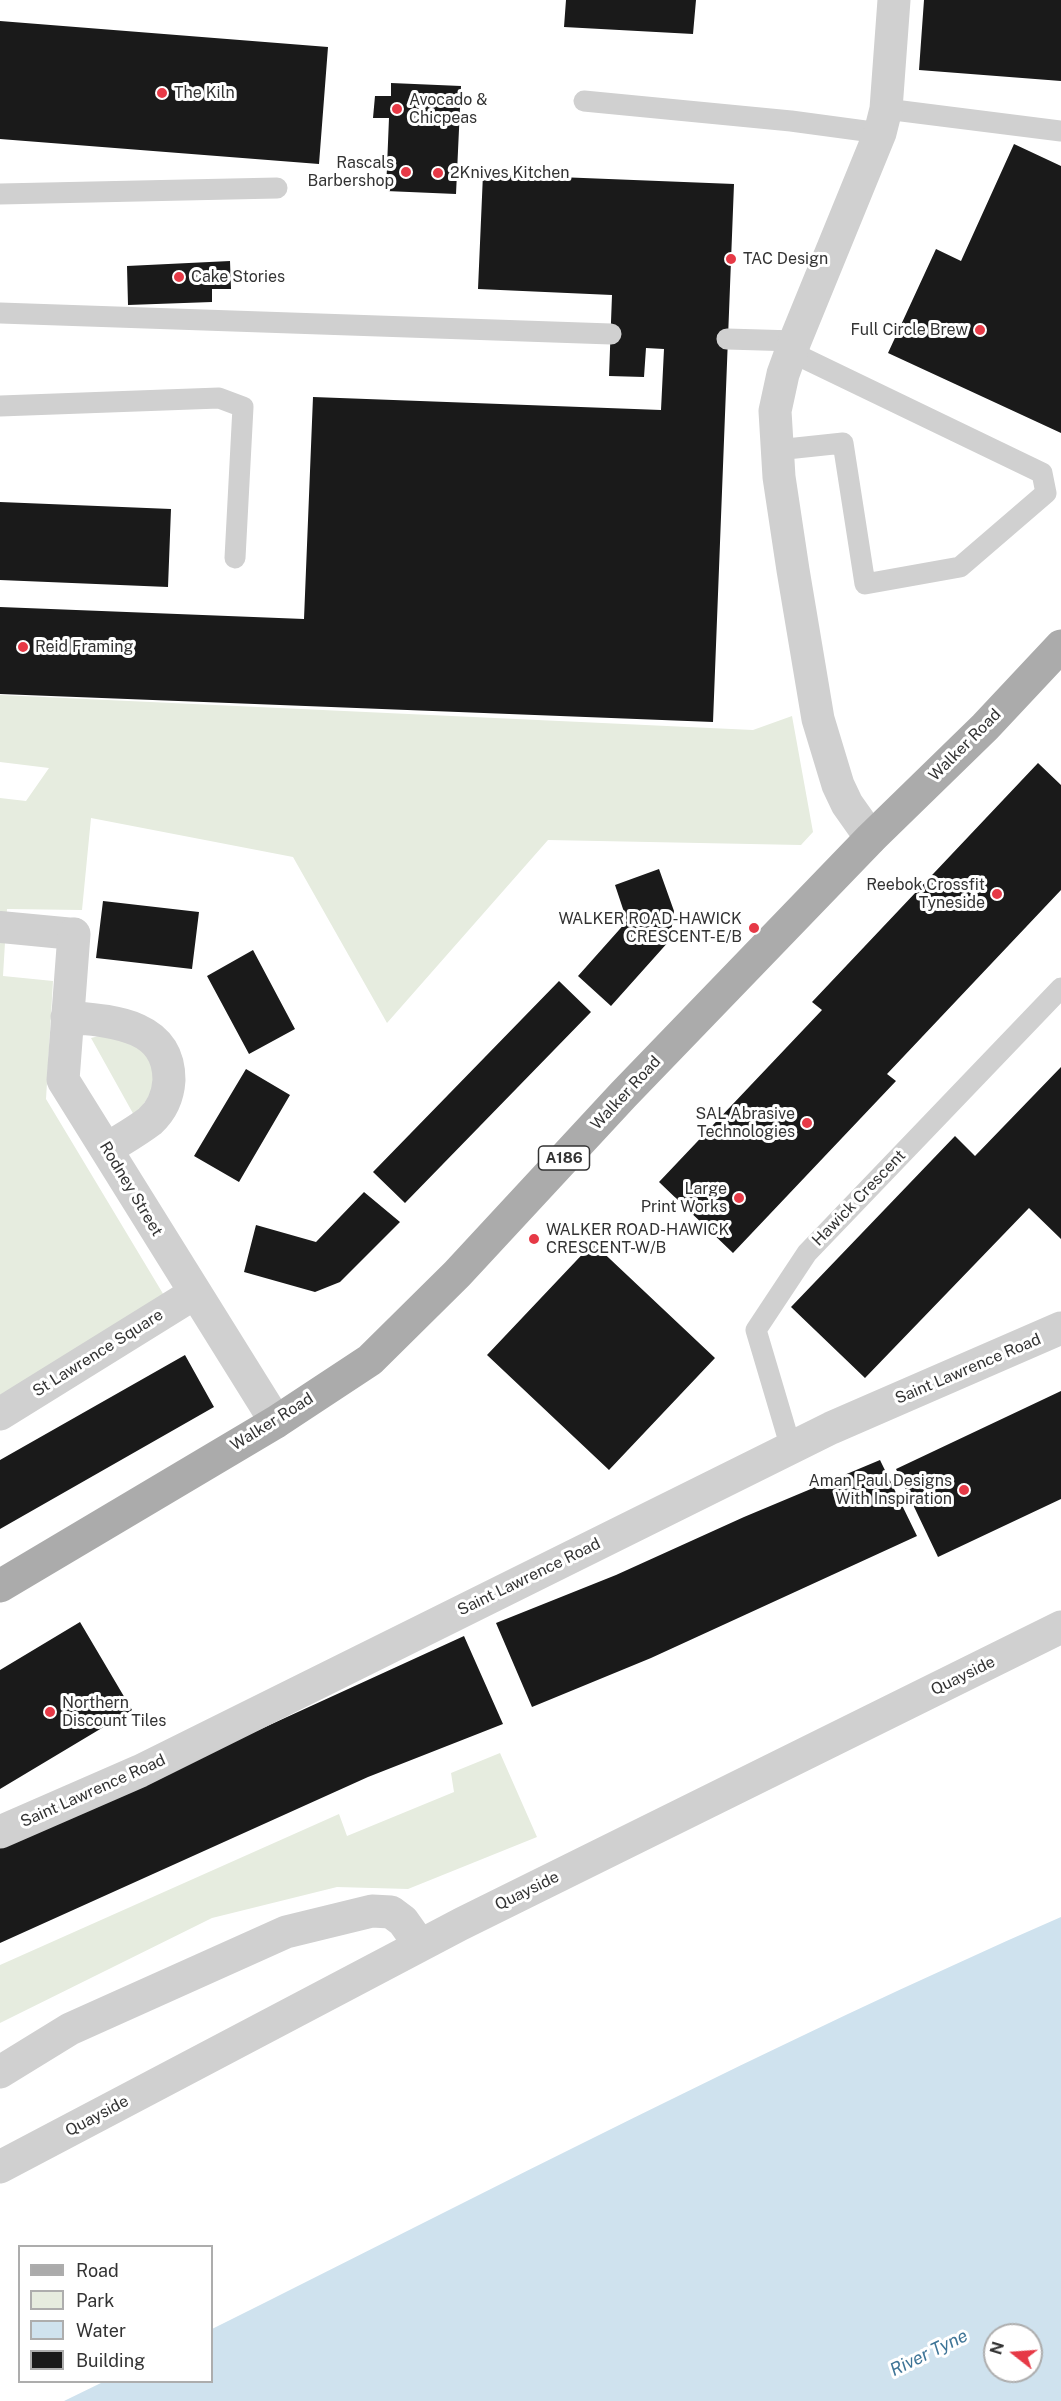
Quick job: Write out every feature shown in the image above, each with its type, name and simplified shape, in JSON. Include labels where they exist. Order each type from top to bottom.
[{"type":"main road","name":"Walker Road","points":[[0,1586],[276,1422],[370,1360],[457,1274],[623,1095],[871,838],[986,727],[1061,646]]},
{"type":"street","points":[[871,838],[847,804],[838,785],[818,719],[793,570],[777,450],[776,411],[777,393],[793,347],[883,121],[894,0]]},
{"type":"street","points":[[0,927],[74,934]]},
{"type":"street","name":"Rodney Street","points":[[74,934],[63,1080],[276,1422]]},
{"type":"street","points":[[67,1017],[116,1023],[144,1033],[159,1047],[169,1070],[168,1096],[151,1120],[107,1149]]},
{"type":"street","name":"St Lawrence Square","points":[[0,1414],[195,1293]]},
{"type":"street","name":"Saint Lawrence Road","points":[[0,1832],[140,1771],[831,1428],[1061,1328]]},
{"type":"street","name":"Quayside","points":[[0,2168],[420,1945],[1061,1627]]},
{"type":"street","points":[[0,2072],[70,2029],[286,1932],[372,1911],[391,1911],[403,1921],[420,1945]]},
{"type":"lane","points":[[584,101],[791,121],[883,121],[1061,131]]},
{"type":"lane","points":[[0,194],[277,188]]},
{"type":"lane","points":[[0,313],[611,334]]},
{"type":"lane","points":[[727,339],[793,347],[1042,472],[1046,492],[960,567],[865,584],[843,443],[777,450]]},
{"type":"lane","points":[[0,406],[219,398],[243,407],[236,558]]},
{"type":"lane","name":"Hawick Crescent","points":[[791,1448],[756,1330],[807,1253],[1061,988]]},
{"type":"green space","points":[[0,695],[753,730],[792,716],[813,832],[801,845],[548,840],[387,1023],[293,857],[91,818],[82,910],[7,909],[3,976],[53,981],[46,1099],[165,1297],[0,1395],[0,798],[26,801],[49,768],[0,762]]},
{"type":"green space","points":[[111,1033],[143,1044],[160,1079],[135,1117],[91,1038]]},
{"type":"green space","points":[[500,1753],[537,1837],[408,1889],[337,1887],[212,1918],[0,2023],[0,1965],[339,1814],[347,1836],[454,1792],[451,1773]]},
{"type":"water","name":"River Tyne","points":[[1061,1917],[1061,2401],[64,2401],[101,2383],[213,2383],[213,2328],[740,2066],[953,1965]]},
{"type":"building","points":[[566,0],[696,0],[693,34],[564,27]]},
{"type":"building","points":[[924,0],[1061,0],[1061,81],[919,70]]},
{"type":"building","name":"The Kiln","points":[[0,21],[328,47],[319,164],[0,139]]},
{"type":"building","points":[[391,83],[461,86],[456,194],[386,191],[389,118],[373,118],[375,96],[391,96]]},
{"type":"building","name":"Full Circle Brew","points":[[1014,144],[1061,166],[1061,433],[888,353],[936,249],[961,261]]},
{"type":"building","points":[[483,174],[734,184],[713,722],[0,694],[0,607],[304,619],[313,397],[661,410],[664,349],[646,348],[644,377],[609,376],[612,295],[478,289]]},
{"type":"building","name":"Cake Stories","points":[[230,261],[231,289],[212,289],[212,302],[128,305],[127,266]]},
{"type":"building","points":[[0,502],[171,509],[168,587],[0,580]]},
{"type":"building","points":[[1038,763],[1061,785],[1061,890],[887,1074],[896,1081],[733,1253],[659,1182],[822,1010],[812,1002]]},
{"type":"building","points":[[659,869],[674,911],[670,940],[611,1006],[578,976],[627,921],[615,885]]},
{"type":"building","points":[[103,901],[199,912],[192,969],[96,958]]},
{"type":"building","points":[[253,950],[295,1029],[249,1054],[207,976]]},
{"type":"building","points":[[559,981],[591,1012],[405,1203],[373,1172]]},
{"type":"building","points":[[1061,1067],[1061,1239],[1029,1208],[865,1378],[791,1307],[955,1136],[975,1156]]},
{"type":"building","points":[[246,1069],[290,1095],[239,1182],[194,1156]]},
{"type":"building","points":[[364,1192],[400,1222],[340,1282],[315,1292],[244,1272],[256,1225],[316,1242]]},
{"type":"building","points":[[593,1243],[715,1358],[609,1470],[487,1355]]},
{"type":"building","points":[[185,1355],[214,1407],[0,1529],[0,1460]]},
{"type":"building","name":"Aman Paul Designs With Inspiration","points":[[1061,1391],[1061,1499],[938,1557],[896,1469]]},
{"type":"building","points":[[880,1460],[917,1536],[651,1658],[532,1707],[496,1623],[616,1575],[744,1517]]},
{"type":"building","points":[[80,1622],[132,1710],[0,1789],[0,1670]]},
{"type":"building","points":[[464,1636],[503,1724],[368,1777],[0,1943],[0,1845]]},
{"type":"place","name":"The Kiln","points":[[162,93]]},
{"type":"place","name":"Avocado & Chicpeas","points":[[397,109]]},
{"type":"place","name":"Rascals Barbershop","points":[[406,172]]},
{"type":"place","name":"2Knives Kitchen","points":[[438,173]]},
{"type":"place","name":"TAC Design","points":[[731,259]]},
{"type":"place","name":"Cake Stories","points":[[179,277]]},
{"type":"place","name":"Full Circle Brew","points":[[980,330]]},
{"type":"place","name":"Reid Framing","points":[[23,647]]},
{"type":"place","name":"Reebok Crossfit Tyneside","points":[[997,894]]},
{"type":"place","name":"WALKER ROAD-HAWICK CRESCENT-E/B","points":[[754,928]]},
{"type":"place","name":"SAL Abrasive Technologies","points":[[807,1123]]},
{"type":"place","name":"Large Print Works","points":[[739,1198]]},
{"type":"place","name":"WALKER ROAD-HAWICK CRESCENT-W/B","points":[[534,1239]]},
{"type":"place","name":"Aman Paul Designs With Inspiration","points":[[964,1490]]},
{"type":"place","name":"Northern Discount Tiles","points":[[50,1712]]}]
